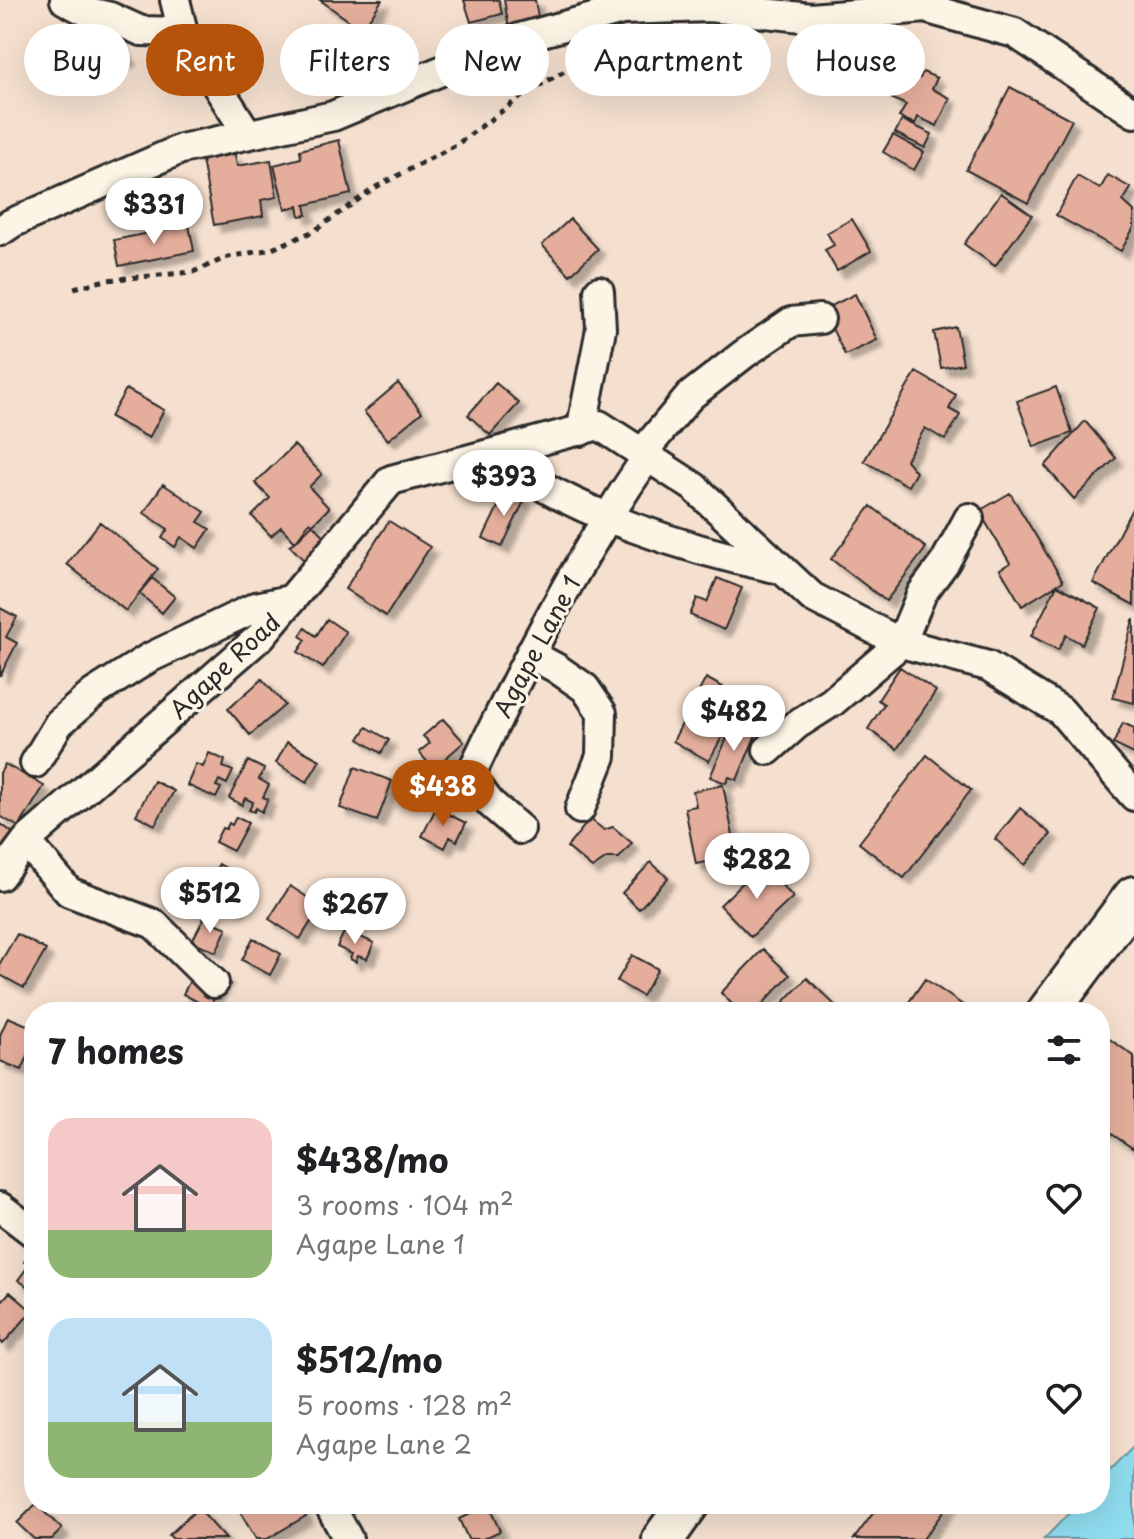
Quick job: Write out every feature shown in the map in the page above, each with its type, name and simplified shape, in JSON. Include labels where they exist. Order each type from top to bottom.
[{"type":"main road","points":[[1055,1002],[1134,897]]},
{"type":"main road","points":[[663,1539],[681,1514]]},
{"type":"street","points":[[65,0],[88,12],[146,31]]},
{"type":"street","points":[[175,0],[181,24]]},
{"type":"street","points":[[0,231],[181,149],[333,116],[520,38],[622,10],[708,3],[811,18],[925,8],[1015,33],[1134,113]]},
{"type":"street","points":[[224,96],[247,133]]},
{"type":"street","points":[[581,431],[601,329],[599,291]]},
{"type":"street","name":"Agape Lane 1","points":[[520,829],[490,803],[470,776],[530,654],[607,516],[645,455],[690,396],[791,322],[820,319]]},
{"type":"street","name":"Agape Road","points":[[0,876],[26,841],[261,636],[391,480],[495,455],[599,425],[694,487],[812,597],[901,643],[988,666],[1061,711],[1134,796]]},
{"type":"street","name":"Agape Road","points":[[495,455],[520,474],[564,498],[607,516],[741,561],[782,570]]},
{"type":"street","points":[[768,750],[796,725],[832,702],[901,643],[922,593],[945,562],[969,518]]},
{"type":"street","points":[[35,763],[59,723],[94,693],[149,658],[256,607],[290,600]]},
{"type":"street","points":[[530,654],[585,688],[602,713],[601,756],[580,809]]},
{"type":"street","points":[[26,841],[69,892],[154,924],[214,983]]},
{"type":"street","points":[[0,1207],[24,1225]]},
{"type":"street","points":[[334,1514],[348,1539]]},
{"type":"path","points":[[74,288],[106,280],[193,272],[228,257],[272,249],[314,231],[376,187],[456,145],[525,94],[573,66],[610,33],[622,10]]},
{"type":"water","points":[[1134,1446],[1134,1539],[1044,1539],[1068,1514],[1110,1514],[1110,1471]]},
{"type":"building","points":[[320,0],[382,0],[366,24],[354,24]]},
{"type":"building","points":[[464,0],[499,0],[502,14],[471,22]]},
{"type":"building","points":[[504,0],[535,0],[539,23],[508,24]]},
{"type":"building","points":[[925,73],[937,78],[932,89],[950,98],[937,126],[918,117],[915,124],[899,117],[906,105],[891,98],[925,96]]},
{"type":"building","points":[[1010,87],[1072,120],[1028,203],[966,170]]},
{"type":"building","points":[[902,120],[932,134],[925,148],[895,133]]},
{"type":"building","points":[[893,135],[924,152],[914,170],[883,152]]},
{"type":"building","points":[[339,140],[351,194],[305,205],[307,215],[300,216],[298,206],[285,209],[274,165],[301,158],[300,150]]},
{"type":"building","points":[[235,154],[237,166],[271,160],[277,197],[261,200],[263,216],[214,225],[202,160]]},
{"type":"building","points":[[1108,175],[1131,188],[1123,201],[1134,211],[1134,227],[1121,251],[1056,215],[1077,176],[1100,189]]},
{"type":"building","points":[[1001,193],[1032,215],[995,266],[964,244]]},
{"type":"building","points":[[570,219],[598,249],[570,275],[542,245]]},
{"type":"building","points":[[852,219],[871,251],[837,271],[825,250],[834,245],[827,233]]},
{"type":"building","points":[[189,225],[194,251],[119,266],[114,240]]},
{"type":"building","points":[[855,294],[877,340],[845,355],[823,310]]},
{"type":"building","points":[[956,327],[963,364],[941,368],[934,332]]},
{"type":"building","points":[[916,372],[956,395],[949,409],[960,415],[945,440],[925,428],[906,460],[916,472],[908,486],[864,461]]},
{"type":"building","points":[[398,383],[422,412],[388,440],[364,412]]},
{"type":"building","points":[[496,383],[519,403],[490,435],[468,415]]},
{"type":"building","points":[[1056,387],[1072,433],[1034,447],[1017,401]]},
{"type":"building","points":[[126,389],[164,410],[149,438],[110,417]]},
{"type":"building","points":[[1085,421],[1116,458],[1074,499],[1045,466]]},
{"type":"building","points":[[294,445],[322,474],[309,487],[329,508],[295,542],[281,527],[271,536],[252,516],[270,498],[255,483]]},
{"type":"building","points":[[163,484],[205,512],[198,522],[210,529],[197,548],[181,537],[175,547],[162,538],[168,529],[144,513]]},
{"type":"building","points":[[506,490],[525,499],[502,547],[483,538]]},
{"type":"building","points":[[1010,493],[1063,581],[1022,606],[1000,569],[1010,563],[979,511]]},
{"type":"building","points":[[1134,505],[1134,605],[1093,583]]},
{"type":"building","points":[[871,506],[926,548],[886,601],[831,559]]},
{"type":"building","points":[[389,521],[430,547],[386,616],[345,589]]},
{"type":"building","points":[[100,522],[158,569],[126,611],[67,564]]},
{"type":"building","points":[[310,522],[333,544],[311,567],[289,545],[295,542]]},
{"type":"building","points":[[152,578],[175,597],[162,613],[139,593]]},
{"type":"building","points":[[717,578],[742,588],[724,630],[690,615],[697,598],[707,602]]},
{"type":"building","points":[[1057,585],[1100,608],[1082,644],[1066,635],[1058,650],[1031,636]]},
{"type":"building","points":[[0,608],[17,617],[6,637],[17,643],[0,676]]},
{"type":"building","points":[[327,619],[346,632],[323,668],[298,652],[306,640],[300,636],[305,628],[316,636]]},
{"type":"building","points":[[1134,620],[1134,703],[1113,698]]},
{"type":"building","points":[[900,667],[936,691],[897,749],[868,729],[884,704],[878,700]]},
{"type":"building","points":[[706,678],[743,698],[709,761],[673,741]]},
{"type":"building","points":[[262,679],[285,705],[250,735],[228,709]]},
{"type":"building","points":[[443,719],[464,742],[433,769],[419,752],[430,743],[423,736]]},
{"type":"building","points":[[734,722],[757,732],[737,780],[729,777],[726,783],[710,777]]},
{"type":"building","points":[[1123,723],[1134,728],[1134,754],[1113,744]]},
{"type":"building","points":[[367,727],[389,740],[381,753],[359,739]]},
{"type":"building","points":[[287,742],[320,760],[307,782],[276,763]]},
{"type":"building","points":[[209,753],[225,760],[223,767],[233,771],[227,784],[219,780],[216,786],[221,788],[216,798],[187,785],[196,764],[203,767]]},
{"type":"building","points":[[927,755],[971,790],[904,878],[859,843]]},
{"type":"building","points":[[248,761],[264,769],[259,779],[269,785],[263,797],[268,799],[262,812],[256,808],[254,812],[249,810],[253,802],[245,798],[242,805],[229,798]]},
{"type":"building","points":[[5,764],[44,786],[19,827],[0,816],[0,773]]},
{"type":"building","points":[[355,767],[392,781],[377,821],[340,808]]},
{"type":"building","points":[[154,781],[174,791],[155,825],[136,815]]},
{"type":"building","points":[[723,785],[737,856],[696,864],[685,808],[696,806],[693,791]]},
{"type":"building","points":[[436,808],[466,823],[457,841],[450,837],[445,848],[422,836]]},
{"type":"building","points":[[1020,808],[1051,834],[1025,865],[995,839]]},
{"type":"building","points":[[236,817],[248,823],[233,851],[215,842],[222,828],[226,829],[229,823],[232,825]]},
{"type":"building","points":[[590,819],[604,830],[613,827],[632,843],[619,858],[607,858],[592,868],[567,847]]},
{"type":"building","points":[[0,823],[18,837],[0,857]]},
{"type":"building","points":[[651,862],[668,878],[639,909],[622,893]]},
{"type":"building","points":[[219,864],[251,883],[236,908],[204,890]]},
{"type":"building","points":[[762,864],[793,897],[751,937],[720,905]]},
{"type":"building","points":[[290,886],[321,906],[300,939],[269,919]]},
{"type":"building","points":[[204,918],[227,928],[216,952],[192,941]]},
{"type":"building","points":[[345,930],[374,943],[367,959],[358,956],[356,962],[350,959],[352,954],[337,947]]},
{"type":"building","points":[[17,934],[46,950],[24,988],[0,975],[0,963]]},
{"type":"building","points":[[253,938],[281,954],[270,975],[242,960]]},
{"type":"building","points":[[763,949],[790,975],[764,1002],[730,1002],[721,993]]},
{"type":"building","points":[[632,955],[658,969],[642,996],[617,981]]},
{"type":"building","points":[[199,963],[226,978],[212,1002],[198,1002],[183,994]]},
{"type":"building","points":[[807,978],[832,1002],[784,1002]]},
{"type":"building","points":[[925,979],[958,1002],[909,1002]]},
{"type":"building","points":[[8,1017],[24,1024],[22,1070],[0,1061],[0,1035]]},
{"type":"building","points":[[1110,1039],[1134,1056],[1134,1149],[1110,1133]]},
{"type":"building","points":[[10,1292],[24,1304],[24,1320],[3,1344],[0,1341],[0,1303]]},
{"type":"building","points":[[26,1514],[46,1514],[62,1529],[52,1539],[34,1539],[17,1523]]},
{"type":"building","points":[[192,1514],[203,1514],[226,1539],[173,1539],[169,1535]]},
{"type":"building","points":[[241,1514],[306,1516],[267,1539],[256,1539]]},
{"type":"building","points":[[469,1514],[492,1514],[500,1531],[483,1539],[468,1539],[459,1519]]},
{"type":"building","points":[[873,1514],[942,1514],[923,1539],[854,1539]]}]
